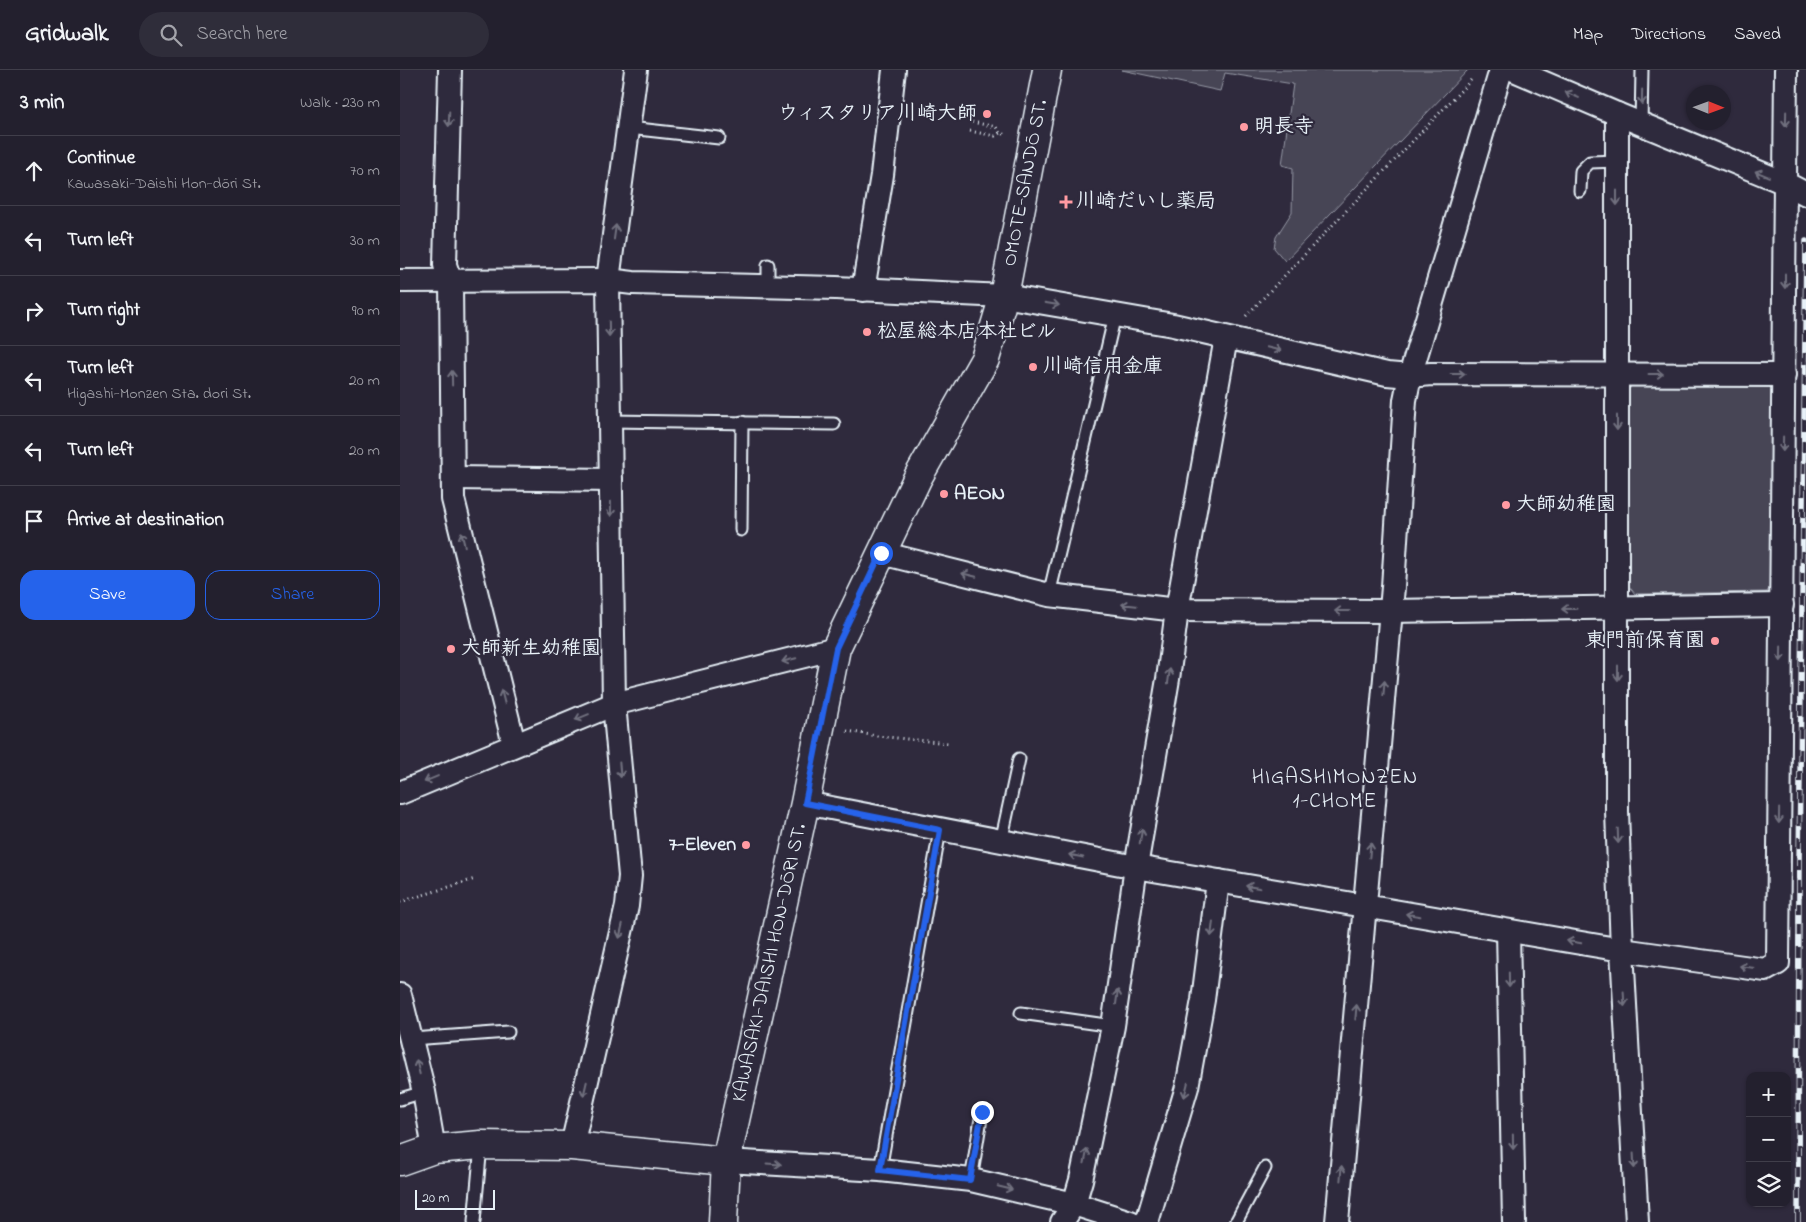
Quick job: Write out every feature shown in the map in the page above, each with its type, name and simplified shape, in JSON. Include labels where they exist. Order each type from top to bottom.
[{"type":"street","points":[[450,70],[445,264],[451,282],[454,499],[514,744]]},
{"type":"street","points":[[572,1146],[627,906],[630,876],[614,704],[608,280],[636,70]]},
{"type":"street","points":[[863,290],[882,175],[894,70]]},
{"type":"street","name":"OMOTE-SANDŌ ST.","points":[[1004,296],[1047,70]]},
{"type":"street","points":[[1337,1222],[1390,611],[1404,410],[1410,376],[1501,70]]},
{"type":"street","points":[[1514,70],[1641,125],[1785,183],[1806,194]]},
{"type":"street","points":[[805,803],[1136,867],[1622,950],[1765,970],[1778,963],[1786,70]]},
{"type":"street","points":[[1617,114],[1617,811],[1622,950],[1637,1222]]},
{"type":"street","points":[[400,281],[608,280],[632,283],[768,276],[863,290],[1004,296],[1173,325],[1387,374],[1410,376],[1431,374],[1784,375]]},
{"type":"street","name":"KAWASAKI-DAISHI HON-DŌRI ST.","points":[[723,1222],[726,1161],[805,803],[836,648],[918,476],[985,359],[1004,296]]},
{"type":"street","points":[[1062,1222],[1074,1204],[1081,1180],[1113,1026],[1136,867],[1168,679],[1177,610],[1226,338]]},
{"type":"street","points":[[453,478],[611,480]]},
{"type":"street","points":[[881,553],[1048,596],[1177,610],[1390,611],[1782,605]]},
{"type":"street","points":[[400,793],[614,704],[836,648]]},
{"type":"street","points":[[1146,1222],[1187,1088],[1203,1000],[1218,881]]},
{"type":"street","points":[[1508,931],[1514,1222]]},
{"type":"street","points":[[400,995],[424,1092],[434,1149]]},
{"type":"street","points":[[400,1161],[434,1149],[481,1146],[572,1146],[726,1161],[880,1170],[970,1180],[1074,1204],[1130,1222]]},
{"type":"lane","points":[[1641,125],[1642,70]]},
{"type":"lane","points":[[628,128],[719,138]]},
{"type":"lane","points":[[1580,191],[1581,171],[1590,162],[1617,161]]},
{"type":"lane","points":[[1048,596],[1115,315]]},
{"type":"lane","points":[[610,420],[834,424]]},
{"type":"lane","points":[[741,530],[742,422]]},
{"type":"lane","points":[[1001,842],[1019,759]]},
{"type":"lane","points":[[880,1170],[940,830]]},
{"type":"lane","points":[[1021,1013],[1113,1026]]},
{"type":"lane","points":[[412,1039],[508,1032]]},
{"type":"lane","points":[[400,1099],[424,1092]]},
{"type":"lane","points":[[970,1180],[982,1112]]},
{"type":"lane","points":[[474,1222],[481,1146]]},
{"type":"lane","points":[[1236,1222],[1265,1168]]},
{"type":"path","points":[[1226,338],[1473,77]]},
{"type":"path","points":[[972,122],[996,127]]},
{"type":"path","points":[[970,131],[994,136],[1000,133]]},
{"type":"path","points":[[844,730],[877,736],[948,743]]},
{"type":"path","points":[[400,902],[475,879]]},
{"type":"shaded area","points":[[1122,70],[1468,70],[1285,261],[1274,248],[1276,237],[1292,212],[1293,168],[1282,165],[1293,84],[1225,73],[1220,91]]},
{"type":"shaded area","points":[[1634,382],[1768,382],[1778,392],[1773,582],[1767,592],[1635,594],[1628,585],[1627,393]]},
{"type":"railway","points":[[1798,1222],[1799,866],[1806,241]]},
{"type":"place","name":"ウィスタリア川崎大師","points":[[987,114]]},
{"type":"place","name":"明長寺","points":[[1244,127]]},
{"type":"place","name":"川崎だいし薬局","points":[[1066,202]]},
{"type":"place","name":"松屋総本店本社ビル","points":[[867,332]]},
{"type":"place","name":"川崎信用金庫","points":[[1033,367]]},
{"type":"place","name":"AEON","points":[[944,494]]},
{"type":"place","name":"大師幼稚園","points":[[1506,505]]},
{"type":"place","name":"東門前保育園","points":[[1715,641]]},
{"type":"place","name":"大師新生幼稚園","points":[[451,649]]},
{"type":"place","name":"7-Eleven","points":[[746,845]]},
{"type":"district","name":"HIGASHIMONZEN 1-CHOME","points":[[1335,790]]},
{"type":"route","points":[[881,553],[836,648],[805,803],[940,830],[880,1170],[970,1180],[982,1112]]}]
